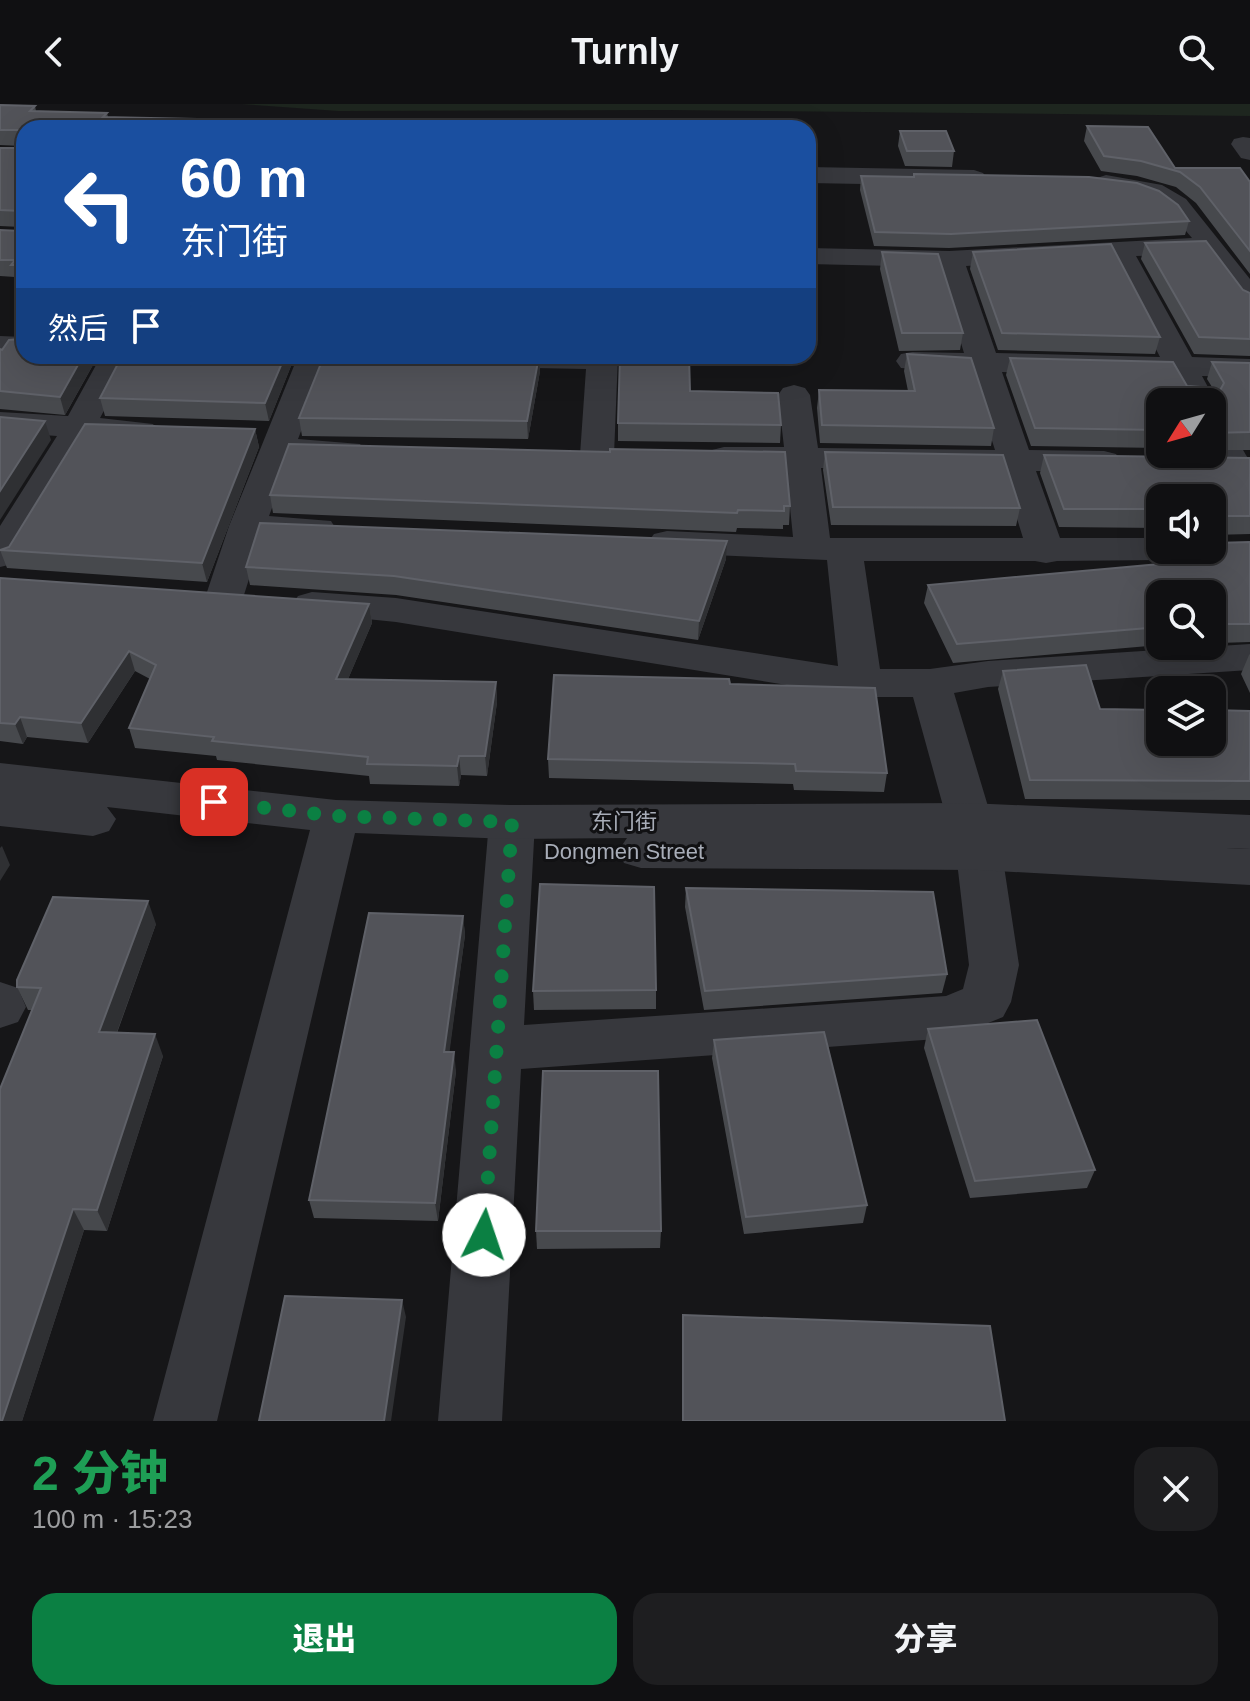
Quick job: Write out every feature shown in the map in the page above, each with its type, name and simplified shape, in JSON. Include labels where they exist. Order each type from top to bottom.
[{"type":"street","points":[[816,175],[1006,178]]},
{"type":"street","points":[[1086,180],[1137,187],[1166,196],[1185,211],[1250,299]]},
{"type":"street","points":[[816,256],[949,259],[1118,248],[1209,246]]},
{"type":"street","points":[[1118,248],[1192,388]]},
{"type":"street","points":[[949,259],[1046,552]]},
{"type":"street","points":[[908,361],[1250,368]]},
{"type":"street","points":[[0,556],[10,521],[78,429],[113,364]]},
{"type":"street","points":[[310,364],[270,439],[247,526],[236,599],[396,610],[861,683],[930,683],[988,674],[1250,657]]},
{"type":"street","points":[[596,455],[602,364]]},
{"type":"street","points":[[794,395],[801,459],[828,549],[861,683]]},
{"type":"street","points":[[0,422],[78,429],[173,431]]},
{"type":"street","points":[[270,439],[373,451]]},
{"type":"street","points":[[691,457],[1140,461]]},
{"type":"street","points":[[1229,463],[1250,494]]},
{"type":"street","points":[[247,526],[357,530]]},
{"type":"street","points":[[640,541],[828,549],[1046,552],[1146,549]]},
{"type":"street","points":[[498,1049],[951,1017],[985,1002],[994,965],[974,837],[930,683]]},
{"type":"street","points":[[0,779],[332,830],[185,1421]]},
{"type":"street","name":"Dongmen Street","points":[[0,810],[332,830],[511,836],[974,837],[1250,867]]},
{"type":"street","points":[[974,837],[1250,832]]},
{"type":"street","points":[[470,1421],[511,836]]},
{"type":"shaded area","points":[[241,104],[1250,104],[1250,116],[667,110],[338,111]]},
{"type":"building","points":[[0,105],[35,106],[30,111],[107,113],[103,117],[249,120],[16,120],[16,130],[0,130]]},
{"type":"building","points":[[1087,126],[1148,127],[1175,168],[1240,168],[1250,182],[1250,251],[1200,187],[1180,172],[1141,161],[1104,156]]},
{"type":"building","points":[[900,131],[946,131],[954,151],[907,151]]},
{"type":"building","points":[[0,148],[16,148],[16,211],[0,210]]},
{"type":"building","points":[[914,174],[1089,177],[1137,183],[1159,191],[1178,205],[1189,221],[951,234],[875,232],[861,176],[914,177]]},
{"type":"building","points":[[0,230],[16,231],[16,265],[11,265],[15,260],[0,260]]},
{"type":"building","points":[[1206,241],[1243,290],[1250,293],[1250,339],[1199,337],[1145,243]]},
{"type":"building","points":[[1111,244],[1160,337],[1002,333],[973,252]]},
{"type":"building","points":[[882,252],[938,254],[963,333],[902,333]]},
{"type":"building","points":[[16,339],[16,364],[79,364],[60,397],[0,391],[0,349],[9,340]]},
{"type":"building","points":[[907,354],[971,358],[994,428],[822,425],[819,390],[915,391]]},
{"type":"building","points":[[1010,358],[1173,362],[1187,386],[1214,388],[1146,388],[1146,430],[1035,428]]},
{"type":"building","points":[[1212,362],[1250,363],[1250,432],[1226,433],[1226,388],[1221,388],[1224,383]]},
{"type":"building","points":[[118,364],[282,364],[265,403],[100,398]]},
{"type":"building","points":[[321,364],[538,364],[527,421],[299,418]]},
{"type":"building","points":[[620,364],[689,364],[690,391],[778,393],[781,425],[618,423]]},
{"type":"building","points":[[0,417],[45,421],[0,491]]},
{"type":"building","points":[[85,424],[255,429],[202,563],[0,550],[9,547]]},
{"type":"building","points":[[289,444],[610,452],[610,449],[785,452],[790,506],[784,506],[784,511],[738,510],[737,513],[270,495]]},
{"type":"building","points":[[825,452],[1003,455],[1020,508],[833,507]]},
{"type":"building","points":[[1044,455],[1146,456],[1146,468],[1226,468],[1226,458],[1250,458],[1250,516],[1226,516],[1226,484],[1146,484],[1146,509],[1064,509]]},
{"type":"building","points":[[260,523],[727,541],[699,621],[394,576],[246,567]]},
{"type":"building","points":[[1250,542],[1250,624],[1226,624],[1226,580],[1146,580],[1146,628],[957,644],[928,585],[1160,564],[1226,564],[1226,543]]},
{"type":"building","points":[[0,578],[369,604],[336,679],[496,682],[485,756],[459,756],[457,766],[367,764],[368,757],[212,741],[214,737],[129,728],[156,665],[129,651],[81,723],[20,717],[15,724],[0,723]]},
{"type":"building","points":[[1086,665],[1100,709],[1146,710],[1146,756],[1226,756],[1226,710],[1250,711],[1250,781],[1030,780],[1003,671]]},
{"type":"building","points":[[554,675],[729,679],[730,684],[875,688],[887,773],[796,771],[795,764],[548,759]]},
{"type":"building","points":[[540,884],[654,887],[656,990],[533,991]]},
{"type":"building","points":[[686,888],[933,892],[947,974],[705,991]]},
{"type":"building","points":[[53,897],[148,901],[99,1032],[155,1034],[97,1210],[73,1209],[0,1421],[0,1089],[41,988],[17,987],[17,980]]},
{"type":"building","points":[[369,913],[463,916],[444,1052],[454,1052],[435,1203],[309,1200]]},
{"type":"building","points":[[1037,1020],[1095,1170],[975,1181],[928,1029]]},
{"type":"building","points":[[824,1032],[867,1205],[746,1217],[714,1040]]},
{"type":"building","points":[[543,1071],[658,1071],[661,1231],[536,1231]]},
{"type":"building","points":[[285,1296],[402,1300],[384,1421],[259,1421]]},
{"type":"building","points":[[683,1315],[990,1326],[1005,1421],[683,1421]]},
{"type":"route","points":[[214,802],[336,816],[512,822],[484,1235]]}]
